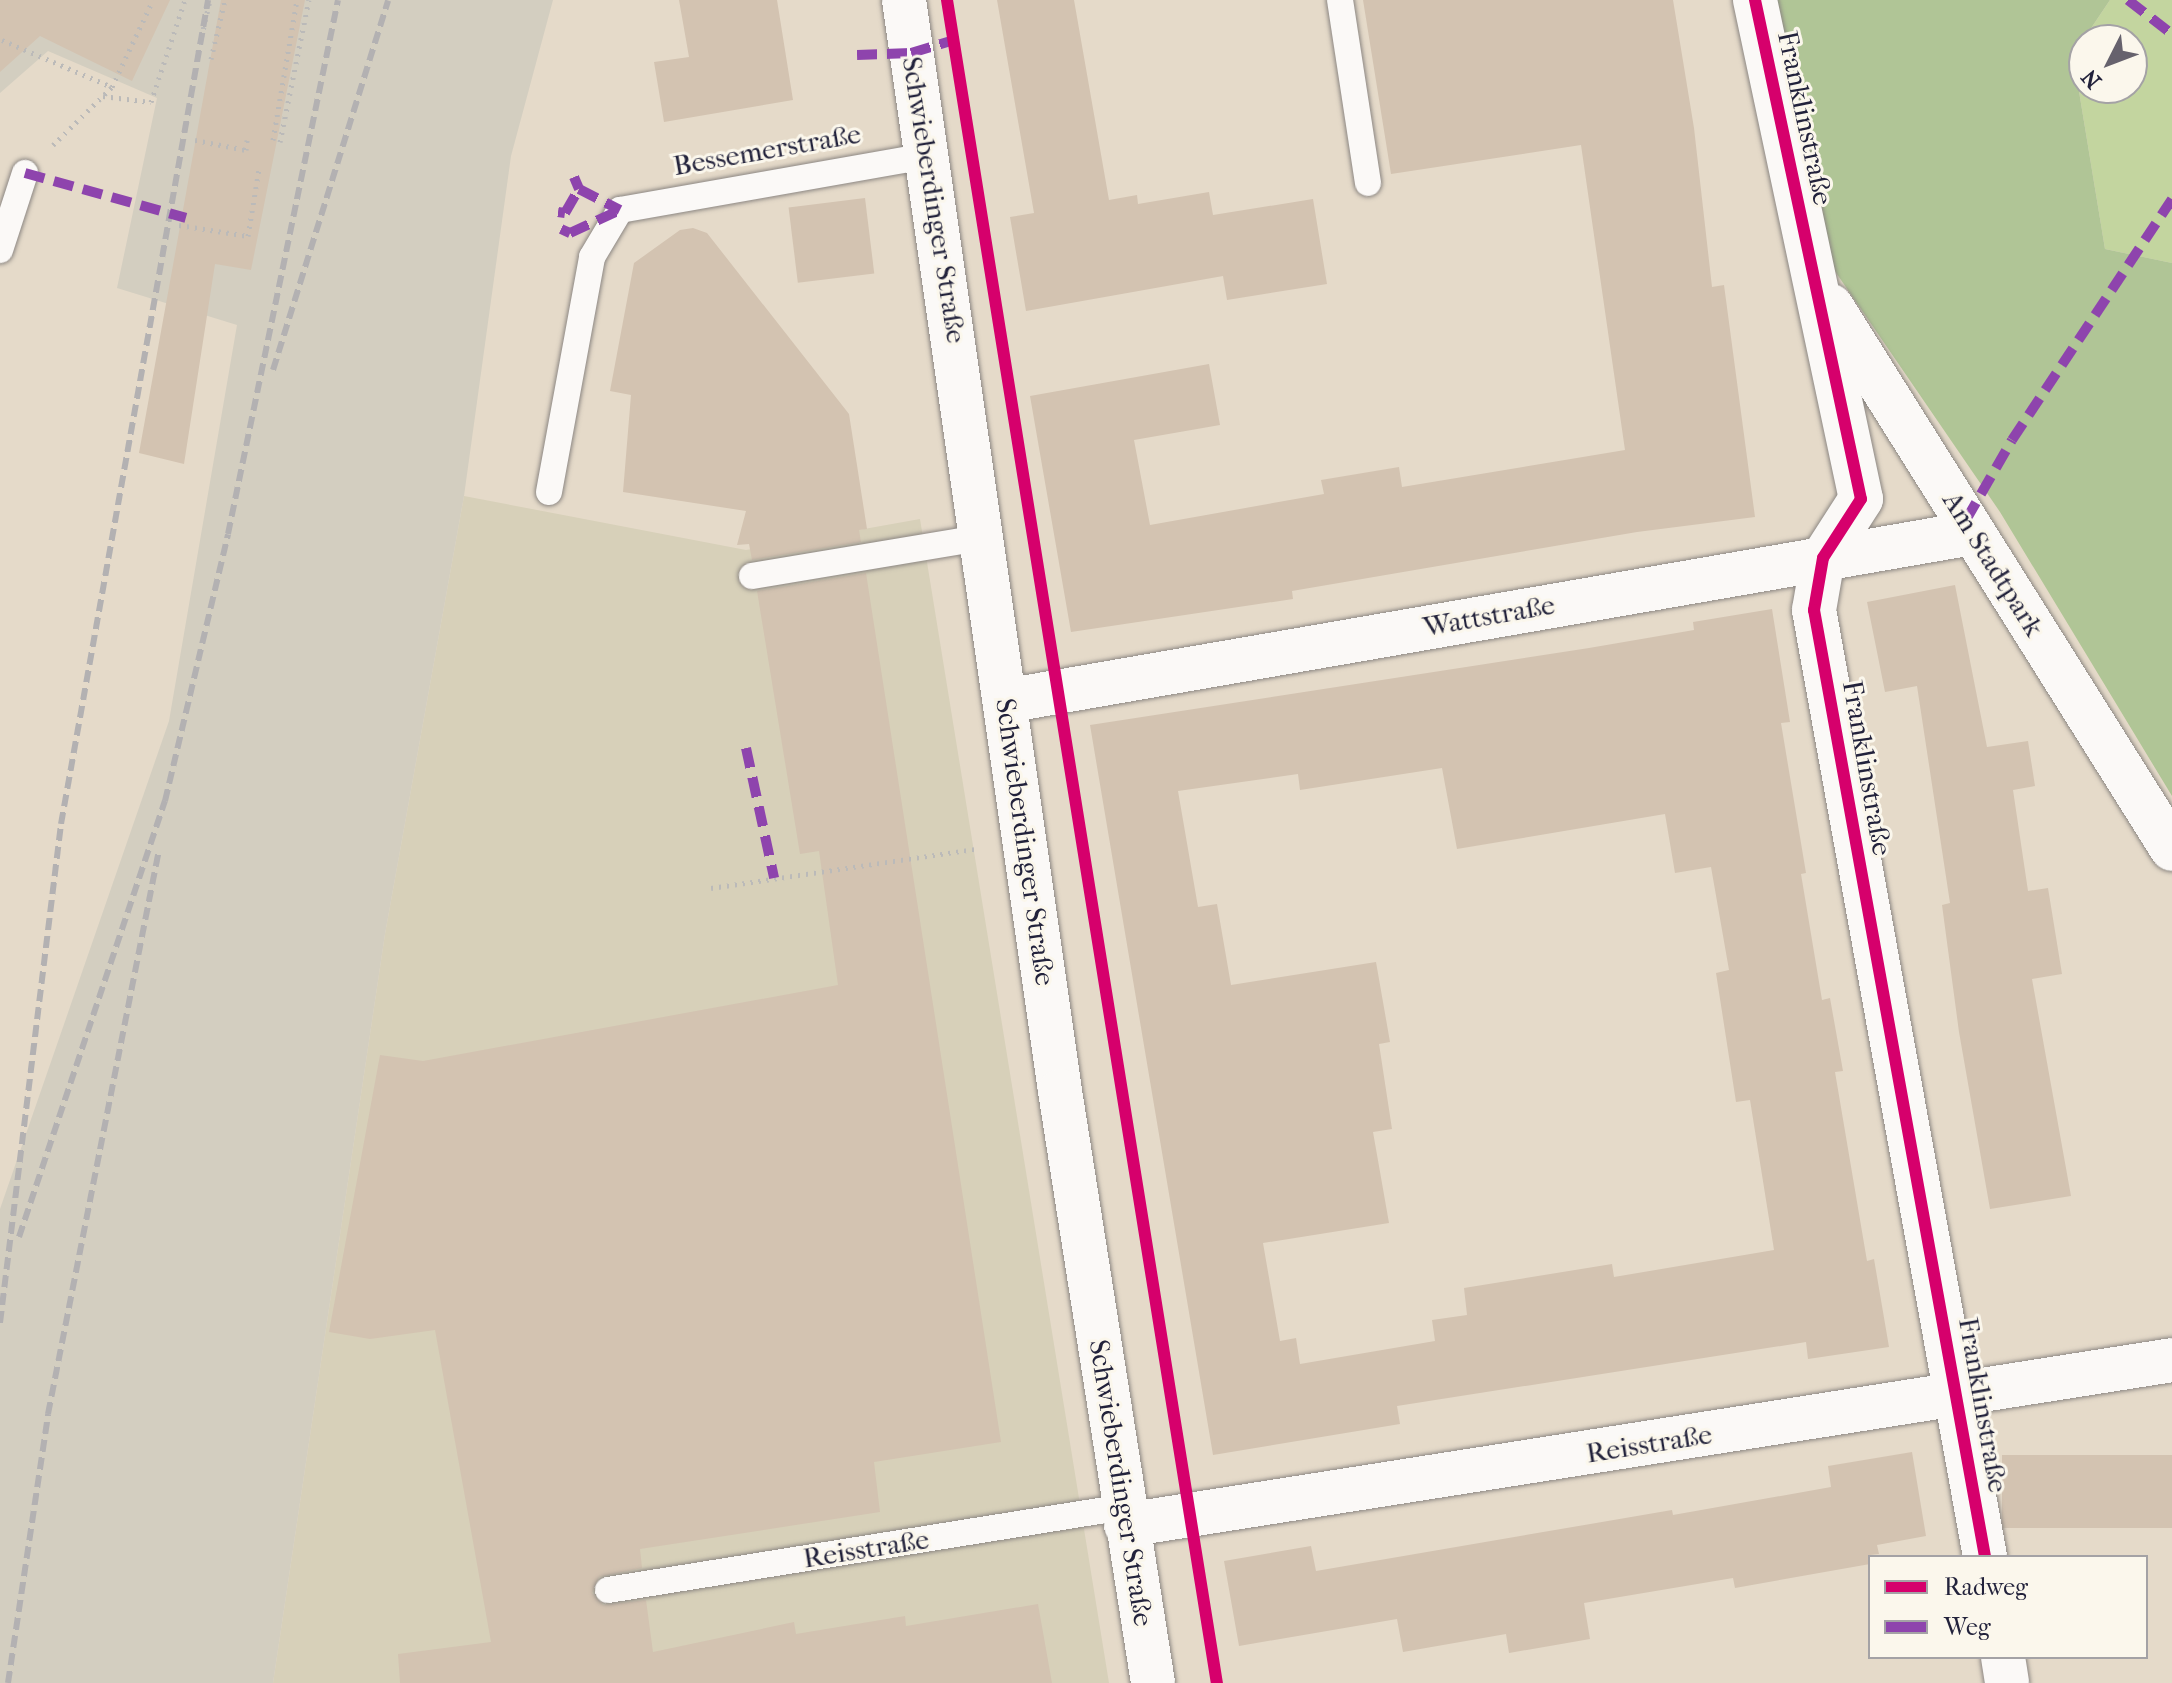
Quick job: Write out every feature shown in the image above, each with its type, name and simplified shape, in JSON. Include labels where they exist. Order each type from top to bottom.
[{"type":"street","name":"Schwieberdinger Straße","points":[[904,0],[1125,1516],[1153,1683]]},
{"type":"street","name":"Franklinstraße","points":[[1755,0],[1861,499],[1823,558],[1814,610],[1985,1555]]},
{"type":"street","name":"Am Stadtpark","points":[[1815,280],[2172,849]]},
{"type":"street","name":"Wattstraße","points":[[1005,701],[1973,533]]},
{"type":"street","name":"Reisstraße","points":[[1125,1516],[1958,1397],[2172,1360]]},
{"type":"street","points":[[2003,1659],[2007,1683]]},
{"type":"lane","points":[[1340,0],[1368,183]]},
{"type":"lane","name":"Bessemerstraße","points":[[549,492],[592,257],[620,210],[926,156]]},
{"type":"lane","points":[[0,250],[25,173]]},
{"type":"lane","points":[[752,576],[984,537]]},
{"type":"lane","name":"Reisstraße","points":[[608,1590],[1125,1516]]},
{"type":"path","points":[[25,173],[112,87],[153,0]]},
{"type":"path","points":[[102,96],[151,102],[185,0]]},
{"type":"path","points":[[198,52],[210,0]]},
{"type":"path","points":[[211,59],[225,0]]},
{"type":"path","points":[[297,0],[276,141],[309,0]]},
{"type":"path","points":[[2,40],[112,87]]},
{"type":"path","points":[[195,140],[246,150],[247,140]]},
{"type":"path","points":[[179,225],[248,236],[259,169]]},
{"type":"path","points":[[711,888],[1026,841]]},
{"type":"shaded area","points":[[0,0],[553,0],[511,156],[464,496],[385,934],[273,1683],[0,1683],[0,1209],[169,721],[237,325],[117,288],[157,98],[48,51],[0,93]]},
{"type":"shaded area","points":[[464,496],[746,550],[920,519],[1109,1683],[273,1683],[385,934]]},
{"type":"green space","points":[[1773,0],[2110,0],[2094,24],[2068,24],[2068,104],[2081,104],[2105,249],[2172,263],[2172,796],[2000,512],[1828,261]]},
{"type":"green space","points":[[2110,0],[2172,0],[2172,263],[2105,249],[2081,104],[2148,104],[2148,24],[2094,24]]},
{"type":"building","points":[[0,0],[170,0],[132,81],[40,36],[0,72]]},
{"type":"building","points":[[221,0],[305,0],[251,270],[215,264],[184,464],[139,453]]},
{"type":"building","points":[[679,0],[777,0],[793,100],[664,122],[654,62],[689,57]]},
{"type":"building","points":[[997,0],[1074,0],[1109,200],[1137,195],[1138,204],[1209,192],[1213,215],[1313,199],[1327,284],[1227,300],[1223,276],[1026,311],[1010,217],[1034,213]]},
{"type":"building","points":[[1363,0],[1673,0],[1694,128],[1712,287],[1724,285],[1755,517],[1637,532],[1292,591],[1293,599],[1071,632],[1030,396],[1209,364],[1220,425],[1134,440],[1150,525],[1324,494],[1321,480],[1399,467],[1402,487],[1625,450],[1581,145],[1391,174]]},
{"type":"building","points":[[865,198],[874,273],[798,283],[789,207]]},
{"type":"building","points":[[693,228],[707,233],[849,414],[867,529],[859,530],[861,542],[752,560],[749,544],[737,545],[746,511],[623,492],[631,395],[610,391],[634,263],[680,230]]},
{"type":"building","points":[[866,573],[1001,1442],[874,1462],[880,1512],[640,1549],[642,1568],[599,1577],[592,1593],[603,1605],[646,1600],[653,1652],[794,1622],[796,1634],[905,1616],[906,1626],[1038,1604],[1052,1683],[400,1683],[398,1654],[491,1642],[435,1330],[370,1339],[329,1332],[380,1055],[423,1061],[838,985],[819,851],[800,854],[757,591]]},
{"type":"building","points":[[1955,585],[1987,747],[2028,741],[2035,786],[2013,790],[2028,891],[2048,888],[2062,974],[2032,979],[2071,1196],[1990,1209],[1959,1032],[1942,905],[1950,903],[1917,686],[1885,692],[1867,602]]},
{"type":"building","points":[[1772,609],[1790,722],[1781,723],[1806,873],[1801,874],[1822,1000],[1830,998],[1843,1071],[1835,1072],[1867,1261],[1874,1259],[1889,1347],[1808,1359],[1806,1342],[1397,1406],[1400,1424],[1213,1455],[1090,725],[1589,648],[1694,630],[1693,622]],"holes":[[[1442,768],[1457,849],[1665,814],[1675,873],[1711,867],[1729,970],[1716,973],[1736,1102],[1750,1100],[1774,1250],[1614,1277],[1612,1264],[1464,1288],[1467,1315],[1432,1320],[1435,1341],[1300,1364],[1296,1338],[1280,1341],[1263,1243],[1389,1223],[1373,1132],[1392,1129],[1379,1044],[1390,1042],[1376,962],[1231,985],[1217,904],[1198,907],[1178,791],[1298,774],[1300,790]]]},
{"type":"building","points":[[1912,1452],[1926,1536],[1877,1545],[1879,1554],[1868,1555],[1868,1564],[1735,1588],[1733,1578],[1584,1603],[1590,1639],[1509,1653],[1506,1634],[1403,1652],[1397,1619],[1239,1646],[1224,1561],[1311,1546],[1316,1571],[1672,1510],[1673,1515],[1831,1487],[1828,1466]]},
{"type":"building","points":[[2002,1455],[2172,1455],[2172,1528],[2002,1528]]},
{"type":"railway","points":[[0,1323],[61,824],[208,0]]},
{"type":"railway","points":[[19,1237],[165,801],[228,534],[338,0]]},
{"type":"railway","points":[[273,370],[388,0]]},
{"type":"railway","points":[[8,1683],[48,1414],[159,850]]},
{"type":"marked path","points":[[2128,0],[2172,34]]},
{"type":"marked path","points":[[857,55],[911,53],[954,40]]},
{"type":"marked path","points":[[25,173],[186,218]]},
{"type":"marked path","points":[[574,177],[579,189],[620,210]]},
{"type":"marked path","points":[[558,212],[565,213],[579,189]]},
{"type":"marked path","points":[[1966,520],[2012,440],[2172,199]]},
{"type":"marked path","points":[[561,229],[570,233],[620,210]]},
{"type":"marked path","points":[[746,748],[774,878]]},
{"type":"cycle path","points":[[947,0],[1217,1683]]},
{"type":"cycle path","points":[[1755,0],[1861,499],[1823,558],[1814,610],[1985,1555]]}]
